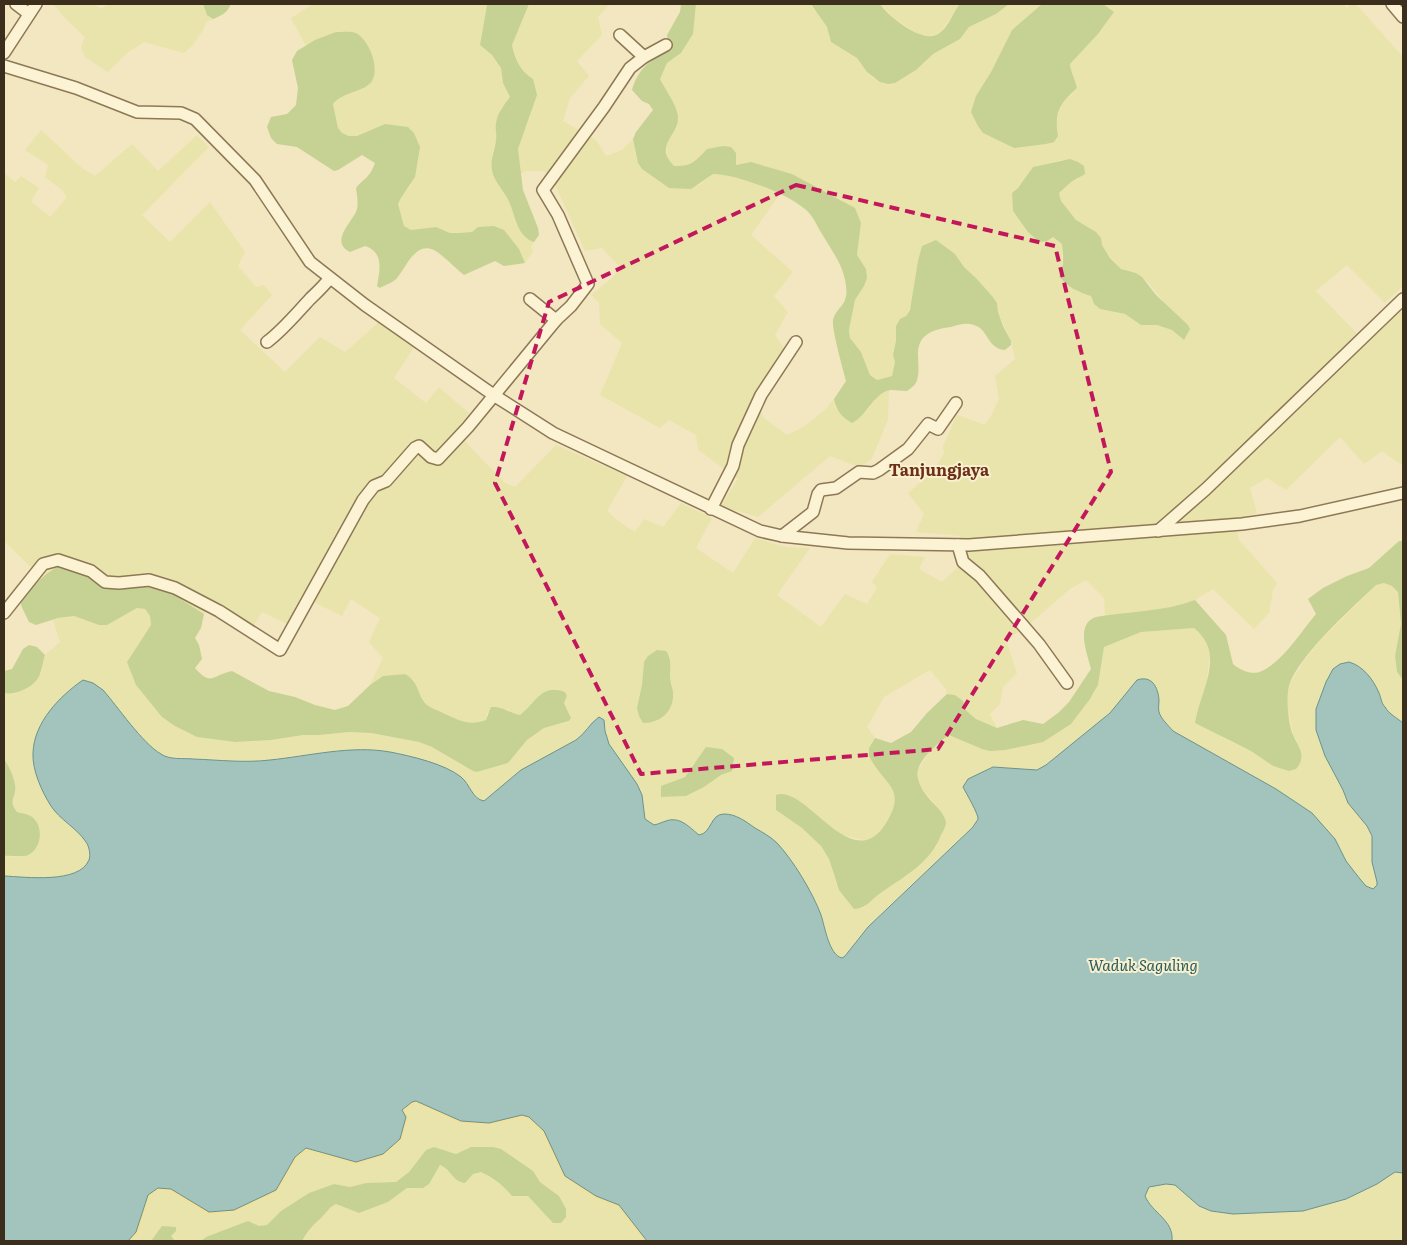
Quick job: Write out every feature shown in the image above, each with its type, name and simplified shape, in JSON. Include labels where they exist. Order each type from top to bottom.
[{"type":"street","points":[[16,4],[29,14]]},
{"type":"street","points":[[4,53],[36,4]]},
{"type":"street","points":[[1392,4],[1403,17]]},
{"type":"street","points":[[620,35],[644,57]]},
{"type":"street","points":[[4,613],[43,564],[58,560],[91,571],[105,582],[119,583],[149,580],[175,588],[219,611],[280,650],[363,500],[374,486],[386,481],[415,448],[419,446],[431,457],[438,459],[464,432],[490,399],[495,396],[556,320],[571,306],[588,284],[558,215],[543,190],[604,108],[625,75],[644,57],[666,45]]},
{"type":"street","points":[[4,66],[76,88],[136,112],[181,113],[195,119],[255,180],[310,262],[329,279],[495,396],[553,433],[760,532],[848,543],[958,545],[1242,524],[1300,516],[1403,493]]},
{"type":"street","points":[[267,342],[321,290],[329,279]]},
{"type":"street","points":[[530,299],[556,320]]},
{"type":"street","points":[[1158,531],[1206,489],[1403,299]]},
{"type":"street","points":[[711,509],[733,466],[738,445],[761,395],[796,342]]},
{"type":"street","points":[[782,536],[813,512],[821,490],[836,488],[859,472],[872,474],[879,470],[908,449],[928,424],[938,428],[956,403]]},
{"type":"street","points":[[958,545],[962,562],[980,576],[1039,644],[1067,683]]},
{"type":"highlighted area","points":[[796,185],[1055,246],[1111,472],[938,749],[641,774],[495,483],[549,302]]},
{"type":"shaded area","points":[[53,4],[93,4],[101,9],[108,4],[203,4],[207,15],[213,19],[206,22],[193,45],[184,53],[144,42],[127,53],[108,72],[85,57],[81,47],[85,37]]},
{"type":"shaded area","points":[[313,4],[490,4],[487,5],[480,45],[492,55],[501,68],[503,83],[510,97],[501,108],[496,124],[496,140],[492,156],[498,184],[507,196],[522,234],[534,242],[531,247],[533,252],[525,263],[519,249],[473,232],[450,233],[436,227],[411,230],[404,226],[398,205],[411,185],[385,124],[357,136],[342,133],[338,128],[333,104],[344,95],[367,86],[372,81],[355,33],[337,32],[306,46],[291,18]]},
{"type":"shaded area","points":[[529,4],[610,4],[598,17],[602,35],[577,61],[589,76],[570,98],[563,121],[596,140],[606,156],[622,150],[633,139],[638,163],[642,169],[669,188],[699,185],[713,174],[720,174],[745,179],[780,194],[751,235],[793,272],[774,296],[788,312],[775,335],[784,348],[752,398],[765,419],[787,435],[805,426],[826,409],[834,399],[835,407],[845,419],[864,414],[878,396],[889,390],[888,420],[871,460],[859,467],[830,456],[758,517],[720,506],[738,479],[698,450],[696,435],[669,420],[660,428],[600,395],[622,343],[600,324],[599,302],[591,295],[621,268],[602,248],[585,251],[556,187],[544,171],[526,171],[520,174],[518,149],[522,134],[530,118],[533,79],[520,68],[512,45]]},
{"type":"shaded area","points":[[696,4],[811,4],[827,27],[831,42],[857,58],[873,78],[895,83],[916,70],[933,54],[960,39],[969,27],[996,14],[1009,4],[1042,4],[1012,30],[991,72],[976,96],[983,133],[1014,148],[1056,122],[1059,106],[1077,88],[1071,73],[1070,64],[1098,34],[1114,12],[1103,4],[1343,4],[1347,8],[1351,4],[1356,4],[1403,57],[1403,286],[1385,303],[1347,265],[1316,291],[1366,343],[1400,309],[1403,312],[1403,466],[1382,451],[1364,464],[1340,437],[1286,490],[1267,478],[1250,488],[1257,513],[1235,519],[1239,540],[1277,583],[1273,590],[1269,613],[1254,629],[1213,589],[1195,600],[1181,605],[1105,615],[1104,598],[1086,580],[1070,589],[1032,622],[1006,640],[1017,673],[1003,687],[1000,704],[990,714],[997,728],[976,719],[970,714],[955,695],[947,694],[945,688],[930,670],[884,697],[867,727],[875,738],[869,748],[895,792],[895,807],[879,833],[872,838],[864,840],[842,835],[806,807],[776,795],[776,810],[802,828],[821,846],[829,859],[836,883],[862,909],[879,893],[906,876],[936,847],[946,824],[940,810],[920,786],[917,779],[917,771],[931,750],[949,735],[982,749],[1071,724],[1095,692],[1104,647],[1141,632],[1194,628],[1205,639],[1210,655],[1206,686],[1196,716],[1223,738],[1251,751],[1273,766],[1297,741],[1293,735],[1288,710],[1290,683],[1320,641],[1376,585],[1384,583],[1398,591],[1401,625],[1395,656],[1397,672],[1403,680],[1403,723],[1384,707],[1378,690],[1316,730],[1325,756],[1348,803],[1367,826],[1372,836],[1372,862],[1377,882],[1373,889],[1366,886],[1346,861],[1335,839],[1294,802],[1276,789],[1173,731],[1158,710],[1159,700],[1130,688],[1110,713],[1046,765],[1037,770],[993,767],[976,812],[978,820],[868,926],[842,958],[838,957],[831,947],[820,912],[810,890],[766,835],[733,815],[711,825],[703,834],[699,835],[679,820],[667,820],[654,825],[645,819],[642,795],[637,784],[609,744],[604,720],[595,719],[576,740],[521,770],[484,801],[474,795],[462,778],[398,753],[377,750],[320,753],[268,761],[163,756],[152,748],[52,807],[87,842],[91,856],[86,865],[72,874],[46,878],[4,876],[4,856],[22,857],[38,843],[40,835],[39,827],[30,815],[17,812],[11,799],[15,792],[15,784],[4,759],[4,693],[15,694],[41,674],[45,655],[60,642],[53,620],[58,618],[74,616],[99,625],[107,625],[137,608],[145,609],[150,616],[151,625],[127,662],[162,717],[188,733],[204,738],[235,742],[271,740],[303,735],[349,732],[371,733],[419,742],[432,747],[477,772],[508,763],[527,740],[544,728],[569,722],[570,714],[564,703],[567,696],[556,689],[520,715],[513,714],[507,709],[487,713],[486,721],[463,723],[427,705],[419,693],[414,680],[405,674],[383,676],[370,685],[383,658],[369,642],[380,618],[351,599],[342,616],[301,596],[287,624],[262,612],[252,628],[214,603],[204,614],[174,595],[102,585],[52,569],[42,578],[4,541],[4,173],[15,182],[21,176],[39,188],[31,201],[50,217],[67,197],[62,190],[45,177],[48,165],[25,150],[41,130],[82,168],[95,176],[132,144],[158,171],[197,135],[209,147],[142,215],[170,242],[210,202],[245,252],[238,266],[256,287],[264,285],[272,295],[240,330],[285,372],[320,337],[345,352],[379,322],[414,347],[394,378],[426,403],[439,387],[469,413],[456,432],[505,483],[515,487],[556,445],[627,476],[607,511],[635,532],[644,519],[663,527],[681,503],[712,518],[696,548],[733,573],[755,538],[785,547],[810,548],[777,595],[821,627],[845,594],[867,604],[877,588],[872,582],[890,554],[925,557],[919,569],[942,582],[966,560],[960,536],[916,532],[924,514],[908,493],[935,468],[944,453],[943,446],[957,415],[985,425],[992,414],[999,399],[995,376],[1015,359],[1011,341],[998,312],[997,303],[964,267],[955,254],[912,302],[906,316],[896,326],[896,341],[893,355],[895,362],[892,376],[877,380],[870,375],[861,352],[850,338],[849,330],[855,300],[864,286],[866,269],[857,255],[861,223],[841,199],[819,190],[792,174],[751,162],[736,165],[702,155],[698,161],[682,167],[674,166],[668,161],[666,144],[674,131],[675,108],[660,79],[667,63],[681,53],[693,34]],"holes":[[[1062,160],[1079,179],[1071,182],[1059,193],[1065,208],[1076,220],[1096,232],[1101,238],[1106,252],[1121,269],[1136,273],[1148,282],[1167,306],[1184,340],[1172,330],[1157,325],[1141,325],[1125,314],[1100,309],[1094,304],[1091,296],[1076,291],[1062,269],[1062,244],[1053,237],[1033,237],[1013,211],[1012,194],[1033,167]],[[666,651],[670,657],[670,680],[673,688],[642,685],[644,662]],[[693,763],[732,771],[721,775],[704,787],[686,796],[661,797],[672,782],[685,777]]]},
{"type":"shaded area","points":[[880,4],[960,4],[941,31],[935,35],[927,36],[920,35],[895,19]]},
{"type":"shaded area","points":[[415,1103],[461,1124],[489,1125],[522,1118],[528,1120],[542,1132],[563,1177],[595,1199],[617,1207],[644,1241],[302,1241],[312,1225],[324,1215],[328,1208],[336,1204],[359,1213],[388,1202],[407,1188],[422,1188],[429,1184],[440,1165],[447,1168],[454,1178],[465,1183],[473,1174],[481,1171],[489,1175],[502,1184],[512,1196],[528,1196],[553,1223],[559,1196],[540,1182],[533,1171],[493,1147],[471,1147],[456,1154],[434,1147],[426,1150],[409,1172],[396,1182],[366,1183],[350,1187],[334,1184],[309,1193],[281,1211],[267,1225],[206,1237],[201,1241],[175,1241],[162,1226],[151,1241],[131,1241],[138,1233],[150,1196],[159,1190],[170,1192],[208,1215],[235,1212],[278,1192],[297,1159],[307,1150],[356,1165],[405,1111]]},
{"type":"shaded area","points":[[1395,1172],[1403,1173],[1403,1241],[1172,1241],[1173,1237],[1167,1222],[1147,1201],[1145,1196],[1149,1187],[1166,1184],[1175,1185],[1185,1194],[1233,1214],[1303,1211],[1377,1184]]},
{"type":"green space","points":[[203,4],[231,4],[224,13],[213,19],[207,15]]},
{"type":"green space","points":[[529,4],[512,45],[519,64],[533,79],[537,95],[518,149],[523,190],[538,228],[539,235],[534,242],[521,232],[508,200],[495,179],[492,170],[497,120],[501,109],[510,97],[503,83],[501,68],[492,55],[480,45],[487,5]]},
{"type":"green space","points":[[681,4],[696,4],[693,34],[681,53],[667,63],[660,79],[674,103],[678,117],[675,130],[666,146],[668,159],[674,166],[685,165],[696,160],[707,149],[723,146],[731,147],[736,153],[736,165],[751,162],[792,174],[855,208],[861,223],[857,255],[866,269],[867,278],[855,300],[849,330],[850,338],[861,352],[870,375],[877,380],[892,376],[895,362],[893,355],[896,341],[896,326],[900,319],[906,316],[910,310],[922,246],[936,240],[955,254],[964,267],[997,303],[998,312],[1011,345],[1005,350],[994,346],[981,329],[970,324],[961,324],[934,331],[925,336],[919,346],[918,374],[913,386],[907,391],[891,390],[880,395],[852,423],[842,416],[836,407],[834,399],[846,381],[833,321],[834,316],[846,298],[845,279],[837,259],[810,214],[803,207],[779,193],[750,182],[723,175],[713,174],[691,189],[669,188],[642,169],[638,163],[633,139],[636,132],[653,110],[649,104],[642,101],[632,90],[642,70],[656,57],[669,50],[667,35],[680,12]]},
{"type":"green space","points":[[811,4],[880,4],[905,27],[922,35],[929,36],[936,35],[944,29],[960,4],[1009,4],[996,14],[969,27],[960,39],[933,54],[916,70],[895,83],[888,84],[880,82],[867,72],[857,58],[831,42],[827,27]]},
{"type":"green space","points":[[1042,4],[1103,4],[1114,12],[1098,34],[1070,64],[1077,88],[1059,109],[1057,121],[1058,136],[1054,142],[1014,148],[983,133],[971,112],[976,96],[991,72],[1012,30]]},
{"type":"green space","points":[[336,32],[354,32],[361,36],[372,54],[375,69],[369,85],[343,96],[333,104],[338,128],[342,133],[349,136],[357,136],[385,124],[408,127],[414,133],[420,147],[415,177],[398,204],[404,226],[411,230],[436,227],[450,233],[457,233],[472,232],[478,227],[494,226],[504,230],[519,249],[525,263],[504,266],[495,261],[464,275],[434,250],[421,249],[416,252],[396,279],[380,288],[377,286],[379,262],[375,253],[365,246],[350,252],[344,248],[342,243],[343,233],[357,209],[356,188],[369,175],[375,163],[362,155],[334,171],[297,147],[277,144],[271,138],[267,127],[271,117],[287,114],[296,105],[298,88],[292,60],[297,51],[315,40]]},
{"type":"green space","points":[[1070,159],[1084,166],[1085,174],[1071,182],[1059,193],[1061,201],[1076,220],[1096,232],[1101,238],[1102,245],[1110,258],[1121,269],[1136,273],[1142,277],[1156,295],[1188,325],[1190,329],[1184,340],[1172,330],[1157,325],[1141,325],[1125,314],[1100,309],[1094,304],[1091,296],[1069,286],[1059,276],[1063,264],[1062,244],[1053,237],[1047,241],[1039,242],[1028,232],[1013,211],[1012,193],[1018,188],[1033,167]]},
{"type":"green space","points":[[1399,541],[1403,541],[1403,680],[1397,672],[1395,656],[1401,624],[1398,592],[1392,586],[1384,583],[1376,585],[1341,619],[1314,647],[1294,674],[1289,686],[1288,703],[1291,730],[1301,752],[1301,760],[1296,769],[1289,771],[1273,766],[1251,751],[1195,723],[1206,686],[1210,661],[1209,650],[1204,638],[1194,628],[1141,632],[1104,647],[1098,685],[1090,699],[1071,724],[1043,742],[1005,750],[990,751],[949,735],[927,754],[919,767],[918,779],[924,792],[945,817],[946,824],[944,830],[937,845],[924,861],[863,907],[854,909],[839,890],[829,859],[821,846],[802,828],[776,810],[776,795],[788,795],[801,802],[843,835],[857,840],[871,838],[884,826],[894,803],[892,788],[869,756],[869,748],[875,738],[891,743],[911,732],[947,694],[955,695],[963,701],[965,709],[976,719],[997,728],[1023,720],[1043,724],[1069,702],[1091,669],[1085,647],[1084,632],[1090,621],[1096,617],[1171,607],[1195,600],[1226,635],[1233,664],[1246,672],[1262,671],[1285,653],[1316,614],[1308,599],[1323,588],[1369,568]]},
{"type":"green space","points":[[59,566],[70,567],[102,585],[147,584],[174,595],[204,614],[201,628],[195,638],[199,645],[202,659],[195,668],[205,677],[212,678],[232,671],[269,691],[335,710],[348,706],[370,685],[383,676],[405,674],[416,684],[421,697],[427,705],[457,719],[474,723],[486,720],[491,707],[520,715],[544,692],[557,690],[565,692],[567,696],[564,703],[571,718],[569,721],[544,728],[527,740],[508,763],[477,772],[432,747],[419,742],[371,733],[349,732],[303,735],[271,740],[235,742],[197,737],[162,717],[136,685],[127,662],[151,625],[150,616],[145,609],[137,608],[107,625],[99,625],[74,616],[58,618],[36,625],[29,622],[21,604],[25,594],[49,572]]},
{"type":"green space","points":[[29,645],[37,647],[45,655],[37,680],[23,690],[14,693],[4,693],[4,671],[12,669],[23,649]]},
{"type":"green space","points":[[657,650],[666,651],[669,657],[673,699],[665,715],[655,721],[643,723],[637,708],[644,662],[648,656]]},
{"type":"green space","points":[[706,747],[722,749],[734,758],[732,771],[721,775],[704,787],[686,796],[661,797],[661,786],[685,777]]},
{"type":"green space","points":[[4,759],[14,782],[15,789],[12,801],[14,808],[17,812],[31,816],[38,824],[40,834],[38,844],[32,852],[25,856],[4,856]]},
{"type":"green space","points":[[434,1147],[456,1154],[471,1147],[501,1149],[533,1171],[540,1182],[559,1196],[566,1209],[566,1217],[561,1223],[553,1223],[528,1196],[512,1196],[498,1182],[481,1172],[473,1174],[465,1183],[461,1182],[440,1165],[429,1184],[423,1188],[407,1188],[388,1202],[359,1213],[336,1204],[334,1205],[311,1228],[302,1241],[201,1241],[206,1237],[248,1221],[259,1226],[267,1225],[281,1211],[309,1193],[334,1184],[350,1187],[366,1183],[396,1182],[409,1172],[426,1150]]},
{"type":"green space","points":[[162,1226],[176,1227],[176,1231],[171,1236],[175,1241],[151,1241]]},
{"type":"sand","points":[[412,1101],[416,1101],[461,1121],[489,1123],[522,1115],[529,1117],[544,1131],[565,1176],[596,1196],[619,1205],[647,1241],[644,1241],[617,1207],[595,1199],[563,1177],[542,1132],[528,1120],[522,1118],[489,1125],[461,1124],[415,1103],[406,1111],[409,1117],[402,1140],[384,1156],[356,1165],[307,1151],[297,1159],[278,1192],[235,1212],[208,1215],[170,1192],[159,1190],[150,1196],[138,1234],[131,1241],[128,1241],[136,1232],[148,1195],[158,1188],[171,1189],[209,1212],[276,1190],[295,1157],[306,1148],[356,1162]]},
{"type":"water","name":"Waduk Saguling","points":[[1349,662],[1359,667],[1371,678],[1384,705],[1391,714],[1403,723],[1403,1173],[1395,1172],[1377,1184],[1346,1199],[1303,1211],[1233,1214],[1211,1211],[1199,1206],[1175,1185],[1166,1184],[1149,1187],[1145,1196],[1170,1228],[1172,1241],[647,1241],[619,1205],[596,1196],[565,1176],[544,1131],[529,1117],[522,1115],[489,1123],[461,1121],[416,1101],[402,1110],[406,1117],[400,1139],[383,1154],[356,1162],[306,1148],[295,1157],[276,1190],[234,1210],[209,1212],[171,1189],[158,1188],[148,1195],[136,1232],[128,1241],[4,1241],[4,876],[38,878],[64,876],[75,873],[83,868],[89,860],[90,856],[86,842],[78,832],[59,816],[41,788],[33,760],[34,742],[43,720],[57,702],[83,680],[93,683],[103,690],[146,742],[164,756],[251,761],[345,750],[390,752],[427,761],[454,772],[464,780],[480,800],[484,801],[521,770],[576,740],[599,717],[604,720],[609,744],[637,784],[642,795],[645,819],[654,825],[671,820],[680,821],[699,835],[706,831],[716,817],[728,814],[740,818],[769,837],[790,858],[802,877],[821,915],[831,946],[834,952],[842,958],[868,927],[973,827],[978,820],[963,787],[968,779],[993,767],[1037,770],[1046,765],[1110,713],[1137,680],[1142,679],[1147,679],[1156,687],[1160,715],[1173,731],[1276,789],[1312,813],[1335,839],[1346,861],[1360,879],[1366,886],[1373,889],[1377,882],[1372,862],[1372,836],[1367,826],[1348,803],[1325,756],[1316,730],[1316,709],[1326,682],[1333,669],[1340,664]]},
{"type":"district","name":"Tanjungjaya","points":[[939,470]]}]
